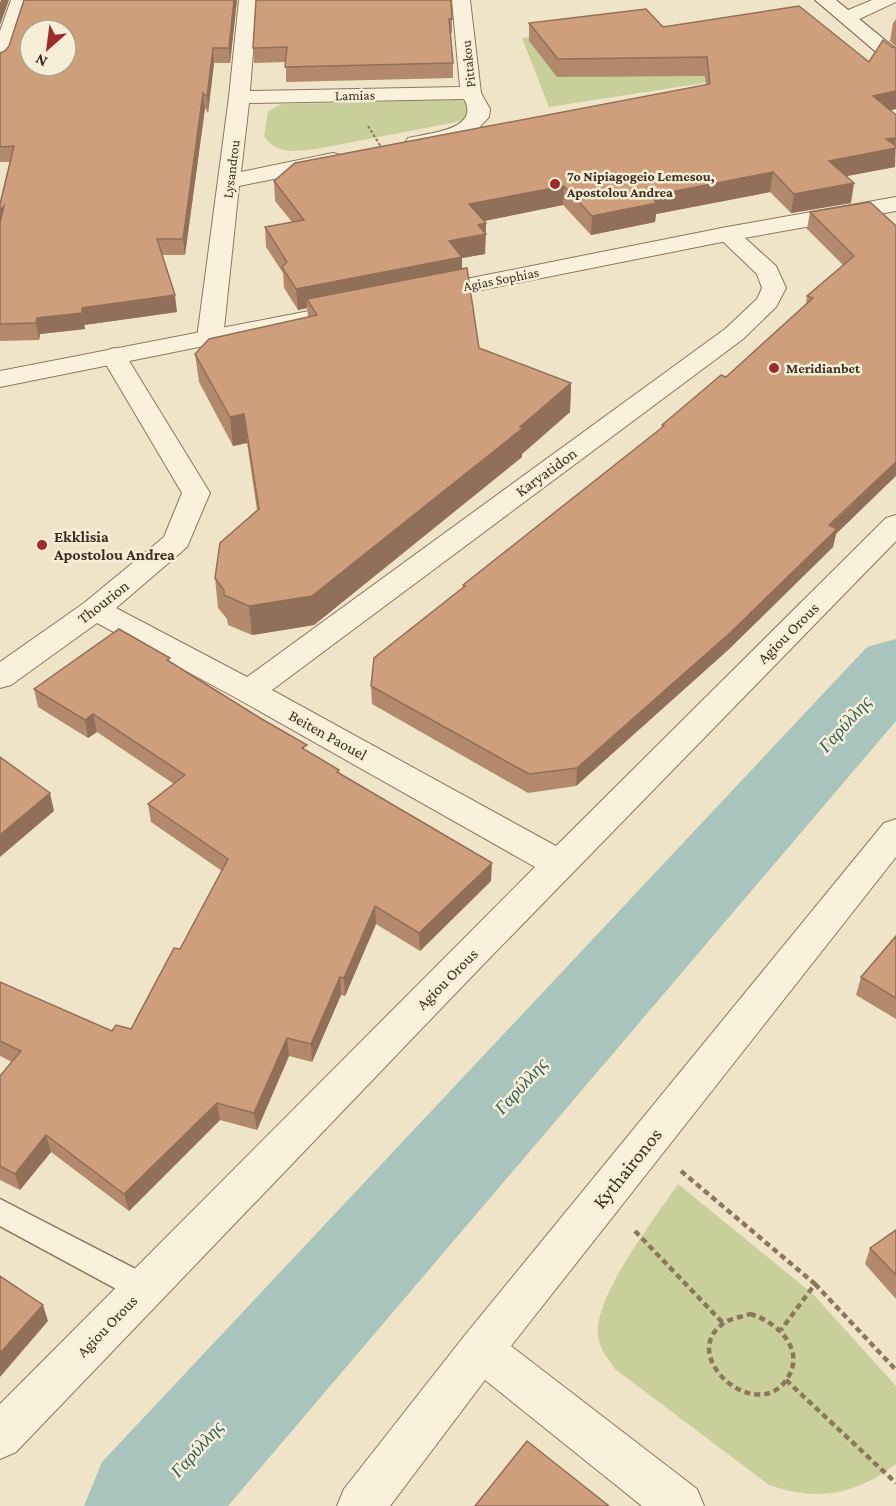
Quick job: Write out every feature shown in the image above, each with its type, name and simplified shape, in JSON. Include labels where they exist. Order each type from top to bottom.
[{"type":"street","points":[[0,60],[20,0]]},
{"type":"street","name":"Lysandrou","points":[[210,338],[230,181],[248,0]]},
{"type":"street","name":"Pittakou","points":[[383,150],[466,130],[480,117],[480,110],[471,93],[462,0]]},
{"type":"street","points":[[824,0],[848,17],[896,59]]},
{"type":"street","points":[[848,17],[888,0]]},
{"type":"street","name":"Lamias","points":[[239,97],[471,93]]},
{"type":"street","points":[[230,181],[350,156]]},
{"type":"street","name":"Agias Sophias","points":[[398,300],[727,234],[896,204]]},
{"type":"street","name":"Karyatidon","points":[[249,691],[734,334],[767,302],[774,288],[768,271],[727,234]]},
{"type":"street","points":[[0,379],[333,313]]},
{"type":"street","name":"Thourion","points":[[0,677],[94,610],[177,541],[196,493],[114,356]]},
{"type":"street","name":"Agiou Orous","points":[[0,1436],[896,524]]},
{"type":"street","name":"Beiten Paouel","points":[[94,610],[249,691],[560,865]]},
{"type":"street","name":"Kythaironos","points":[[361,1506],[481,1350],[896,832]]},
{"type":"street","points":[[481,1350],[680,1506]]},
{"type":"lane","points":[[0,1212],[143,1288]]},
{"type":"path","points":[[366,123],[383,150]]},
{"type":"path","points":[[647,1142],[815,1284],[896,1370]]},
{"type":"path","points":[[603,1197],[722,1322]]},
{"type":"path","points":[[781,1330],[815,1284]]},
{"type":"path","points":[[750,1314],[771,1321],[787,1335],[794,1354],[791,1374],[778,1389],[761,1394],[743,1392],[725,1384],[715,1371],[709,1357],[710,1342],[715,1328],[722,1322],[730,1317],[750,1314]]},
{"type":"path","points":[[786,1380],[896,1484]]},
{"type":"green space","points":[[648,21],[717,81],[549,107],[522,38]]},
{"type":"green space","points":[[453,100],[467,102],[467,115],[462,121],[316,149],[281,149],[264,136],[268,111],[282,104]]},
{"type":"green space","points":[[678,1184],[813,1294],[896,1386],[896,1464],[866,1483],[836,1492],[804,1493],[769,1485],[615,1369],[602,1350],[598,1337],[599,1321],[605,1301],[641,1237]]},
{"type":"building","points":[[24,0],[234,0],[229,48],[213,48],[207,97],[203,93],[183,239],[157,239],[175,295],[82,308],[82,313],[37,318],[36,323],[0,324],[0,223],[4,206],[0,210],[0,204],[14,146],[0,147],[0,53],[9,46],[18,18],[18,78],[78,78],[78,18],[18,18]]},
{"type":"building","points":[[256,0],[451,0],[452,19],[449,19],[453,63],[285,67],[287,47],[253,48]]},
{"type":"building","points":[[799,6],[869,62],[883,40],[896,48],[896,91],[873,96],[896,115],[896,138],[886,139],[896,148],[829,161],[854,183],[794,194],[773,172],[650,196],[657,203],[592,216],[564,186],[469,204],[486,223],[478,225],[486,234],[449,241],[462,257],[296,289],[282,267],[287,262],[265,227],[304,220],[274,181],[295,163],[710,84],[707,57],[558,59],[529,23],[646,9],[663,27]]},
{"type":"building","points":[[870,202],[896,226],[896,462],[829,525],[837,529],[731,632],[577,768],[529,774],[371,686],[374,658],[664,426],[662,425],[721,375],[726,377],[813,298],[807,296],[854,256],[810,212]]},
{"type":"building","points":[[467,268],[479,348],[571,383],[520,427],[523,428],[312,596],[249,606],[224,595],[224,590],[215,578],[220,543],[259,509],[244,414],[230,417],[195,354],[209,339],[317,315],[307,299]]},
{"type":"building","points":[[119,629],[170,658],[167,660],[307,745],[302,748],[339,770],[337,772],[492,863],[419,933],[375,906],[344,978],[340,977],[311,1044],[287,1038],[254,1113],[217,1103],[124,1194],[46,1135],[15,1174],[0,1166],[0,1076],[21,1051],[0,1041],[0,982],[112,1031],[116,1025],[131,1029],[174,948],[180,949],[228,859],[148,804],[185,775],[93,714],[85,720],[34,689]]},
{"type":"building","points":[[0,757],[50,793],[0,835]]},
{"type":"building","points":[[896,936],[896,998],[861,977]]},
{"type":"building","points":[[896,1230],[896,1275],[870,1248]]},
{"type":"building","points":[[0,1276],[43,1305],[0,1353]]},
{"type":"building","points":[[527,1441],[609,1506],[475,1506]]},
{"type":"waterway","name":"Γαρύλλης","points":[[146,1506],[896,667]]},
{"type":"place","name":"7o Nipiagogeio Lemesou, Apostolou Andrea","points":[[555,184]]},
{"type":"place","name":"Meridianbet","points":[[774,368]]},
{"type":"place","name":"Ekklisia Apostolou Andrea","points":[[42,545]]}]
